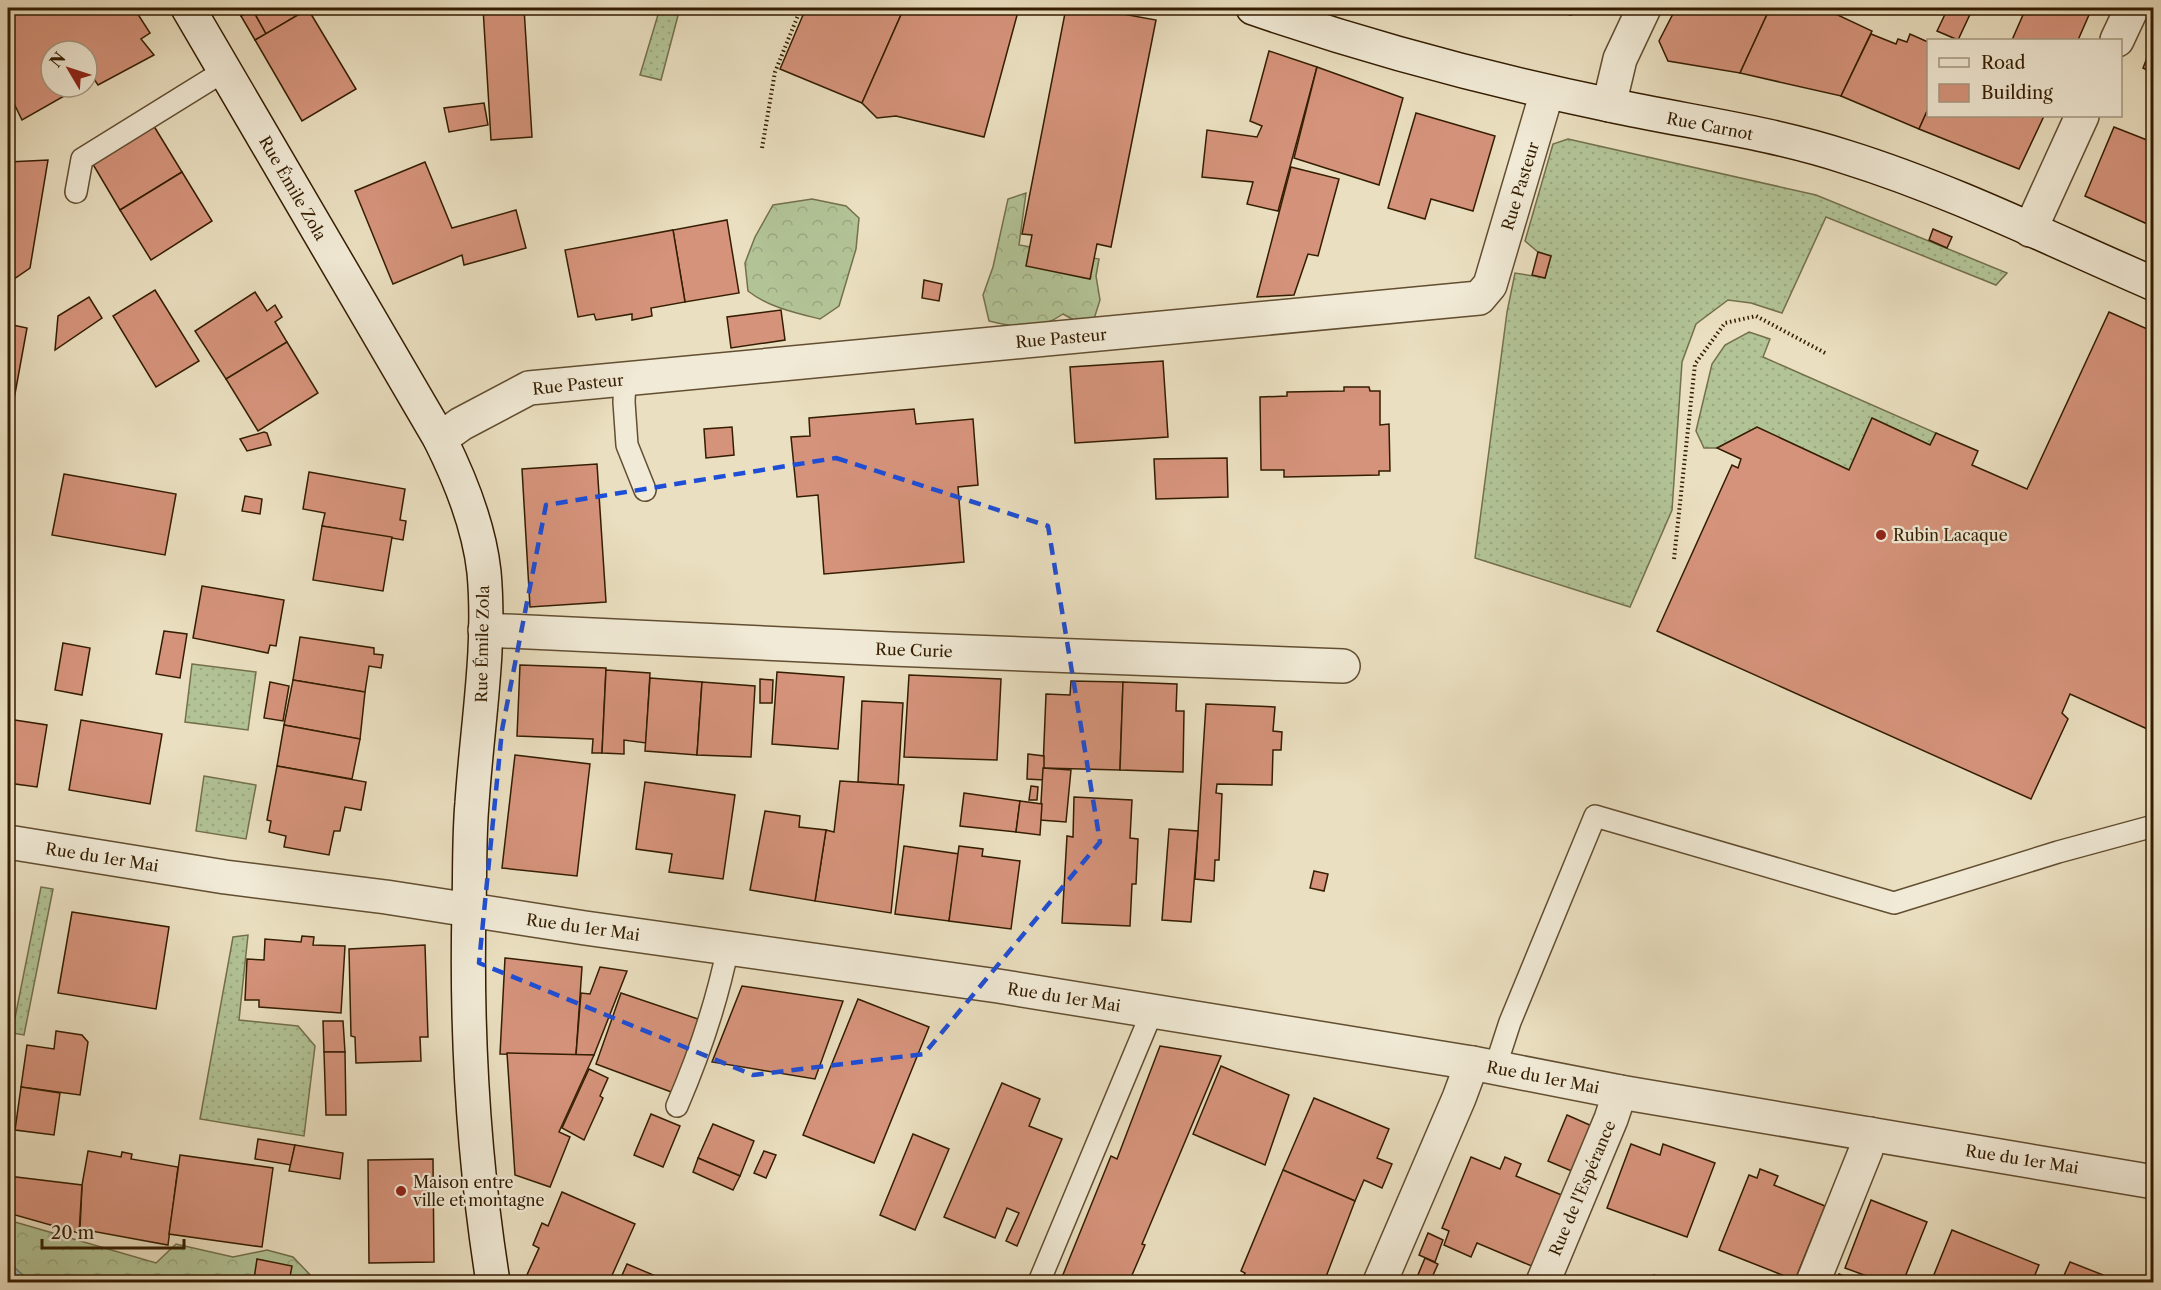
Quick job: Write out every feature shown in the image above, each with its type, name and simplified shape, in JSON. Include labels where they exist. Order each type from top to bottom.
[{"type":"street","name":"Rue Émile Zola","points":[[188,8],[440,439],[473,521],[484,570],[485,630],[479,742],[471,803],[468,1004],[471,1095],[481,1202],[493,1282]]},
{"type":"street","name":"Rue Carnot","points":[[1253,8],[1415,59],[1547,92],[1774,139],[1846,157],[1969,202],[2154,284]]},
{"type":"street","points":[[1609,105],[1620,60],[1644,8]]},
{"type":"street","points":[[2116,39],[2132,8]]},
{"type":"street","name":"Rue Pasteur","points":[[440,439],[461,424],[529,388],[1479,298],[1490,285],[1547,92]]},
{"type":"street","points":[[2030,230],[2082,117]]},
{"type":"street","name":"Rue Curie","points":[[485,630],[891,649],[1342,666]]},
{"type":"street","name":"Rue du 1er Mai","points":[[8,842],[225,877],[469,909],[585,928],[998,986],[1484,1066],[1620,1092],[2154,1182]]},
{"type":"street","points":[[1380,1282],[1459,1098],[1484,1066]]},
{"type":"street","name":"Rue de l'Espérance","points":[[1543,1282],[1620,1092]]},
{"type":"street","points":[[1813,1282],[1866,1150],[1870,1134]]},
{"type":"lane","points":[[76,192],[82,159],[224,71]]},
{"type":"lane","points":[[625,379],[627,445],[645,490]]},
{"type":"lane","points":[[1484,1066],[1510,1022],[1595,816],[1894,903],[2058,852],[2150,827],[2154,829]]},
{"type":"lane","points":[[677,1106],[697,1059],[728,947]]},
{"type":"lane","points":[[1039,1282],[1152,1012]]},
{"type":"path","points":[[762,148],[775,72],[801,8]]},
{"type":"path","points":[[1674,559],[1695,364],[1725,323],[1756,316],[1827,354]]},
{"type":"highlighted area","points":[[836,458],[1048,526],[1100,842],[924,1054],[753,1075],[479,963],[502,730],[546,505]]},
{"type":"green space","points":[[660,8],[680,8],[661,80],[640,75]]},
{"type":"green space","points":[[1568,139],[1816,195],[2007,273],[1996,285],[1826,217],[1782,313],[1751,303],[1728,300],[1696,324],[1682,362],[1672,510],[1630,607],[1475,558],[1507,312],[1515,273],[1545,278],[1551,256],[1538,252],[1525,241],[1553,144]]},
{"type":"green space","points":[[1026,193],[1019,245],[1099,259],[1096,276],[1100,300],[1094,319],[1081,324],[1063,314],[1045,324],[1027,327],[989,321],[983,295],[993,267],[1008,199]]},
{"type":"green space","points":[[812,199],[846,206],[859,218],[856,249],[839,306],[820,319],[792,312],[756,297],[748,291],[745,263],[755,237],[773,205]]},
{"type":"green space","points":[[1749,332],[1770,339],[1763,357],[1936,433],[1930,445],[1872,418],[1849,470],[1757,427],[1717,448],[1704,448],[1696,431],[1712,364],[1725,345]]},
{"type":"green space","points":[[192,664],[256,672],[248,730],[185,722]]},
{"type":"green space","points":[[204,776],[256,785],[246,839],[196,831]]},
{"type":"green space","points":[[41,887],[53,889],[24,1035],[12,1033]]},
{"type":"green space","points":[[248,935],[239,1020],[298,1026],[315,1046],[304,1136],[200,1119],[233,937]]},
{"type":"green space","points":[[8,1220],[156,1263],[176,1244],[233,1257],[267,1250],[293,1257],[317,1282],[8,1282]]},
{"type":"water","points":[[8,1262],[31,1282],[8,1282]]},
{"type":"building","points":[[8,8],[134,8],[150,33],[141,39],[154,55],[99,84],[99,39],[39,39],[39,99],[59,99],[22,120],[8,91]]},
{"type":"building","points":[[236,8],[308,9],[266,34],[252,9],[241,16]]},
{"type":"building","points":[[483,8],[524,8],[532,137],[491,140]]},
{"type":"building","points":[[806,8],[904,8],[862,103],[780,69]]},
{"type":"building","points":[[904,8],[1019,8],[984,137],[896,116],[877,118],[862,103]]},
{"type":"building","points":[[1066,8],[1090,8],[1156,20],[1111,247],[1097,244],[1090,279],[1026,266],[1032,235],[1022,234]]},
{"type":"building","points":[[1538,8],[1572,8],[1571,15]]},
{"type":"building","points":[[1676,8],[1770,8],[1740,73],[1668,61],[1659,41]]},
{"type":"building","points":[[1770,8],[1823,8],[1872,31],[1841,96],[1740,73]]},
{"type":"building","points":[[1948,8],[1973,8],[1958,39],[1937,31]]},
{"type":"building","points":[[2026,8],[2092,8],[2078,39],[2012,39]]},
{"type":"building","points":[[252,9],[266,34],[255,40],[241,16]]},
{"type":"building","points":[[308,9],[356,89],[302,121],[255,40]]},
{"type":"building","points":[[1871,34],[1896,44],[1898,39],[1907,42],[1910,34],[1927,42],[1927,111],[1919,129],[1841,96]]},
{"type":"building","points":[[2152,45],[2154,46],[2154,73],[2143,68]]},
{"type":"building","points":[[1269,51],[1317,67],[1278,211],[1247,204],[1253,182],[1202,177],[1207,130],[1257,137],[1262,126],[1250,121]]},
{"type":"building","points":[[1317,67],[1403,98],[1379,185],[1294,158]]},
{"type":"building","points":[[484,103],[488,125],[449,132],[444,108]]},
{"type":"building","points":[[1927,111],[1927,117],[2044,117],[2019,169],[1919,129]]},
{"type":"building","points":[[1416,113],[1495,136],[1473,211],[1431,199],[1425,219],[1388,208]]},
{"type":"building","points":[[152,123],[182,172],[120,210],[91,161]]},
{"type":"building","points":[[2154,126],[2154,227],[2085,196],[2114,127],[2147,140]]},
{"type":"building","points":[[48,160],[30,268],[8,283],[8,162]]},
{"type":"building","points":[[425,162],[452,228],[516,210],[526,248],[464,265],[462,255],[393,284],[355,191]]},
{"type":"building","points":[[1291,167],[1339,179],[1318,256],[1308,254],[1294,295],[1257,297]]},
{"type":"building","points":[[182,172],[212,221],[151,260],[120,210]]},
{"type":"building","points":[[727,220],[739,293],[685,302],[673,230]]},
{"type":"building","points":[[1933,229],[1952,237],[1947,248],[1929,240]]},
{"type":"building","points":[[673,230],[685,302],[651,308],[652,316],[632,320],[632,314],[596,320],[594,314],[578,317],[565,250]]},
{"type":"building","points":[[1538,252],[1551,256],[1545,278],[1532,275]]},
{"type":"building","points":[[924,280],[942,284],[939,301],[922,298]]},
{"type":"building","points":[[155,290],[199,361],[156,387],[113,316]]},
{"type":"building","points":[[255,292],[267,311],[275,305],[282,317],[275,322],[287,342],[226,379],[195,331]]},
{"type":"building","points":[[89,297],[102,318],[55,350],[58,316]]},
{"type":"building","points":[[781,310],[785,340],[731,348],[727,317]]},
{"type":"building","points":[[2109,312],[2154,332],[2154,732],[2070,694],[2062,713],[2068,719],[2031,799],[1657,631],[1732,465],[1738,468],[1741,459],[1717,448],[1757,427],[1849,470],[1872,418],[1930,445],[1936,433],[1978,451],[1972,465],[2027,489]]},
{"type":"building","points":[[8,324],[27,328],[8,432]]},
{"type":"building","points":[[287,342],[318,393],[258,431],[226,379]]},
{"type":"building","points":[[1163,361],[1168,437],[1075,443],[1070,367]]},
{"type":"building","points":[[1344,387],[1369,387],[1370,391],[1380,391],[1380,425],[1389,424],[1390,471],[1379,471],[1379,475],[1284,477],[1284,470],[1261,470],[1260,397],[1287,396],[1287,392],[1344,391]]},
{"type":"building","points":[[914,409],[916,424],[973,419],[978,485],[958,487],[964,562],[824,574],[818,495],[797,497],[791,437],[810,436],[809,418]]},
{"type":"building","points":[[732,427],[734,455],[706,458],[704,429]]},
{"type":"building","points":[[267,433],[271,445],[247,451],[240,439]]},
{"type":"building","points":[[1227,458],[1228,497],[1156,499],[1154,459]]},
{"type":"building","points":[[597,464],[606,602],[530,607],[522,469]]},
{"type":"building","points":[[309,472],[405,489],[400,520],[406,521],[403,540],[322,526],[325,513],[303,509]]},
{"type":"building","points":[[64,474],[176,494],[165,555],[52,535]]},
{"type":"building","points":[[245,496],[262,499],[260,514],[242,511]]},
{"type":"building","points":[[322,526],[392,537],[383,591],[313,580]]},
{"type":"building","points":[[202,586],[284,600],[276,646],[270,645],[268,653],[193,638]]},
{"type":"building","points":[[164,631],[187,634],[180,678],[156,674]]},
{"type":"building","points":[[300,637],[374,648],[374,654],[383,655],[381,668],[369,666],[365,692],[293,680]]},
{"type":"building","points":[[63,643],[90,648],[82,695],[55,690]]},
{"type":"building","points":[[520,665],[606,668],[602,753],[592,753],[593,739],[517,736]]},
{"type":"building","points":[[606,670],[650,673],[646,743],[624,740],[624,754],[602,753]]},
{"type":"building","points":[[777,672],[844,677],[838,749],[772,744]]},
{"type":"building","points":[[909,675],[1001,679],[997,760],[904,757]]},
{"type":"building","points":[[650,678],[702,682],[697,755],[645,751]]},
{"type":"building","points":[[760,679],[773,680],[772,703],[760,703]]},
{"type":"building","points":[[293,680],[365,692],[360,739],[284,725]]},
{"type":"building","points":[[1071,681],[1123,682],[1120,770],[1043,768],[1046,694],[1070,695]]},
{"type":"building","points":[[270,682],[289,686],[283,721],[264,718]]},
{"type":"building","points":[[702,682],[755,686],[751,757],[697,755]]},
{"type":"building","points":[[1123,682],[1177,684],[1176,711],[1184,711],[1183,772],[1120,770]]},
{"type":"building","points":[[862,701],[903,703],[898,785],[858,782]]},
{"type":"building","points":[[1206,704],[1275,707],[1273,731],[1282,732],[1281,750],[1273,750],[1272,785],[1217,784],[1216,793],[1222,794],[1219,860],[1215,860],[1214,881],[1195,879]]},
{"type":"building","points":[[8,719],[47,725],[37,787],[8,783]]},
{"type":"building","points":[[81,720],[162,734],[150,804],[69,790]]},
{"type":"building","points":[[284,725],[360,739],[352,779],[277,766]]},
{"type":"building","points":[[1028,754],[1044,756],[1044,780],[1027,779]]},
{"type":"building","points":[[515,755],[590,764],[577,876],[502,868]]},
{"type":"building","points":[[277,766],[366,782],[361,810],[345,807],[340,831],[334,831],[329,855],[284,847],[286,836],[269,832],[271,821],[267,820]]},
{"type":"building","points":[[1043,768],[1071,770],[1066,822],[1040,820]]},
{"type":"building","points":[[840,781],[904,785],[891,913],[815,901],[826,830],[834,832]]},
{"type":"building","points":[[645,782],[735,795],[723,879],[669,872],[672,854],[636,849]]},
{"type":"building","points":[[1031,786],[1038,787],[1037,800],[1029,800]]},
{"type":"building","points":[[964,793],[1020,801],[1016,832],[960,826]]},
{"type":"building","points":[[1074,797],[1132,800],[1130,838],[1138,839],[1136,884],[1132,884],[1130,926],[1062,923],[1067,836],[1073,837]]},
{"type":"building","points":[[1020,801],[1042,804],[1040,835],[1016,832]]},
{"type":"building","points":[[765,811],[800,816],[799,827],[826,830],[815,901],[750,890]]},
{"type":"building","points":[[1169,829],[1198,831],[1191,922],[1162,920]]},
{"type":"building","points":[[904,846],[959,854],[949,921],[895,914]]},
{"type":"building","points":[[959,846],[983,849],[982,856],[1020,861],[1011,929],[949,921]]},
{"type":"building","points":[[1314,871],[1328,874],[1324,891],[1310,888]]},
{"type":"building","points":[[72,912],[169,927],[156,1009],[58,993]]},
{"type":"building","points":[[302,936],[314,937],[313,945],[345,946],[341,1013],[259,1007],[259,1000],[245,1000],[247,959],[264,960],[265,939],[301,942]]},
{"type":"building","points":[[425,945],[428,1037],[420,1037],[421,1061],[356,1063],[355,1037],[351,1036],[349,949]]},
{"type":"building","points":[[505,958],[582,967],[576,1055],[500,1054]]},
{"type":"building","points":[[600,967],[627,971],[594,1055],[576,1055],[581,993],[590,994]]},
{"type":"building","points":[[742,986],[843,1001],[815,1079],[712,1062]]},
{"type":"building","points":[[621,993],[701,1020],[674,1093],[596,1064]]},
{"type":"building","points":[[858,999],[929,1027],[874,1163],[803,1135]]},
{"type":"building","points":[[323,1021],[343,1021],[345,1052],[324,1052]]},
{"type":"building","points":[[56,1031],[82,1035],[88,1042],[80,1095],[21,1087],[27,1045],[54,1049]]},
{"type":"building","points":[[1160,1046],[1221,1056],[1142,1244],[1145,1245],[1129,1282],[1060,1282],[1111,1156],[1117,1159]]},
{"type":"building","points":[[324,1052],[345,1052],[346,1115],[326,1115]]},
{"type":"building","points":[[507,1053],[594,1055],[559,1132],[570,1137],[550,1187],[515,1175]]},
{"type":"building","points":[[1221,1066],[1289,1095],[1265,1165],[1193,1134]]},
{"type":"building","points":[[589,1069],[608,1078],[600,1096],[603,1098],[584,1140],[562,1128]]},
{"type":"building","points":[[1002,1083],[1040,1099],[1029,1126],[1062,1139],[1017,1246],[1006,1241],[1019,1213],[1007,1208],[995,1238],[944,1217]]},
{"type":"building","points":[[21,1087],[60,1093],[54,1135],[15,1130]]},
{"type":"building","points":[[1314,1098],[1389,1129],[1377,1158],[1392,1164],[1382,1188],[1364,1180],[1355,1201],[1283,1170]]},
{"type":"building","points":[[651,1114],[680,1126],[663,1167],[634,1155]]},
{"type":"building","points":[[1567,1115],[1592,1126],[1574,1172],[1548,1161]]},
{"type":"building","points":[[713,1124],[754,1141],[740,1176],[698,1158]]},
{"type":"building","points":[[913,1134],[949,1149],[915,1230],[880,1215]]},
{"type":"building","points":[[258,1139],[295,1145],[291,1165],[255,1159]]},
{"type":"building","points":[[1631,1144],[1660,1155],[1663,1144],[1715,1163],[1687,1237],[1607,1208]]},
{"type":"building","points":[[295,1145],[343,1153],[340,1179],[289,1171]]},
{"type":"building","points":[[88,1151],[121,1157],[122,1152],[132,1154],[131,1159],[178,1167],[168,1245],[80,1229],[82,1185]]},
{"type":"building","points":[[764,1151],[776,1155],[766,1178],[754,1173]]},
{"type":"building","points":[[180,1155],[273,1168],[262,1247],[169,1234]]},
{"type":"building","points":[[1471,1157],[1500,1169],[1505,1157],[1521,1164],[1516,1176],[1564,1196],[1534,1267],[1477,1243],[1471,1257],[1444,1245],[1449,1231],[1442,1228]]},
{"type":"building","points":[[698,1158],[740,1176],[733,1190],[693,1172]]},
{"type":"building","points":[[433,1159],[434,1262],[369,1263],[368,1160]]},
{"type":"building","points":[[1760,1169],[1778,1176],[1774,1185],[1825,1206],[1795,1280],[1719,1250],[1749,1175],[1757,1178]]},
{"type":"building","points":[[1283,1170],[1355,1201],[1324,1282],[1241,1282],[1245,1273],[1241,1271]]},
{"type":"building","points":[[8,1176],[82,1185],[79,1233],[8,1213]]},
{"type":"building","points":[[562,1192],[635,1224],[609,1282],[538,1282],[526,1277],[539,1248],[533,1245],[542,1223],[548,1226]]},
{"type":"building","points":[[1871,1200],[1927,1222],[1903,1282],[1883,1282],[1845,1268]]},
{"type":"building","points":[[1952,1230],[2039,1265],[2032,1282],[1931,1282]]},
{"type":"building","points":[[1428,1233],[1443,1240],[1435,1262],[1419,1255]]},
{"type":"building","points":[[1425,1258],[1438,1264],[1430,1282],[1415,1282]]},
{"type":"building","points":[[257,1259],[292,1266],[289,1282],[254,1279]]},
{"type":"building","points":[[2070,1262],[2121,1282],[2061,1282]]},
{"type":"building","points":[[627,1264],[670,1282],[619,1282]]},
{"type":"building","points":[[1839,1274],[1858,1282],[1835,1282]]},
{"type":"building","points":[[1654,1275],[1671,1282],[1651,1282]]},
{"type":"place","name":"Rubin Lacaque","points":[[1881,535]]},
{"type":"place","name":"Maison entre ville et montagne","points":[[401,1191]]}]
